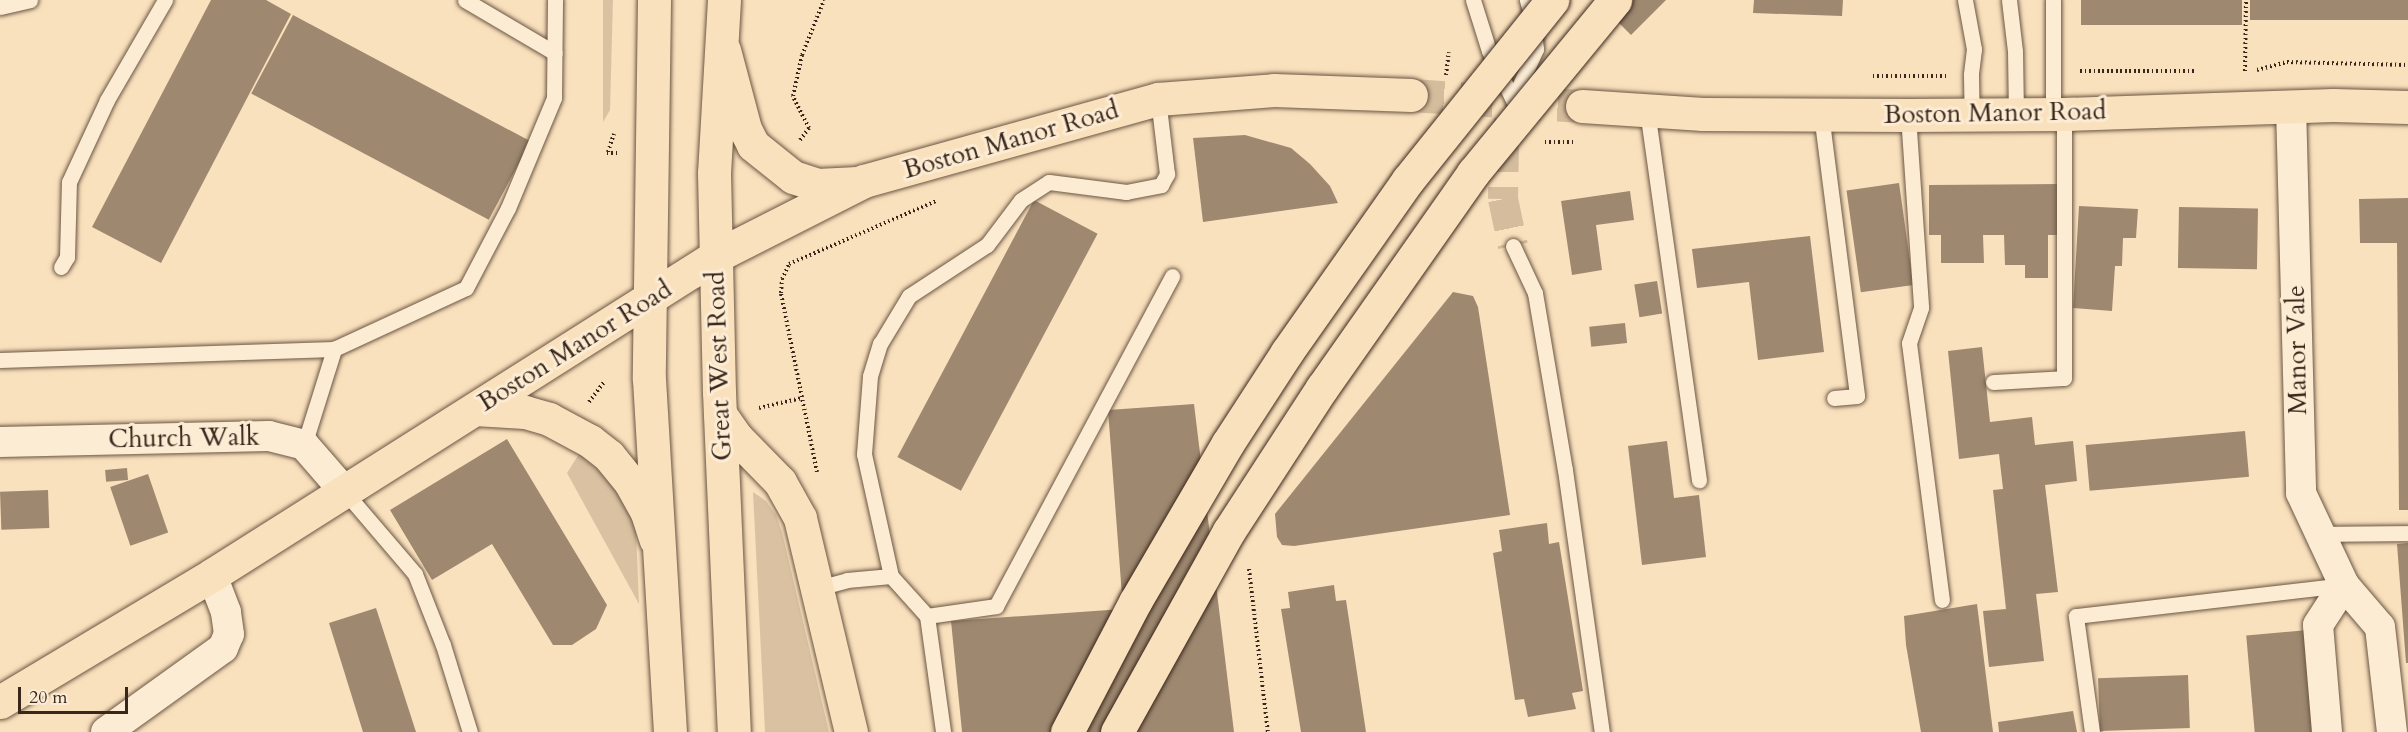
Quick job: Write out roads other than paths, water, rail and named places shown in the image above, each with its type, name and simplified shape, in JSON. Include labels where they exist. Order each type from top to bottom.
[{"type":"main road","points":[[654,0],[650,379],[670,732]]},
{"type":"main road","name":"Great West Road","points":[[724,0],[714,173],[720,414],[734,732]]},
{"type":"main road","points":[[1067,732],[1135,602],[1228,444],[1287,352],[1408,180],[1552,0]]},
{"type":"main road","points":[[1117,732],[1229,531],[1322,388],[1473,173],[1615,0]]},
{"type":"main road","points":[[723,46],[745,129],[753,145],[793,177],[817,185],[839,185],[864,181]]},
{"type":"main road","name":"Boston Manor Road","points":[[0,702],[212,575],[716,256],[864,181],[1158,99],[1274,90],[1412,95]]},
{"type":"main road","name":"Boston Manor Road","points":[[1581,119],[1647,110],[1703,114],[1908,115],[2058,114],[2291,106],[2408,107]]},
{"type":"main road","points":[[475,409],[533,415],[571,428],[590,441],[609,456],[630,482],[647,513],[660,554]]},
{"type":"main road","points":[[720,414],[736,437],[780,482],[800,518],[851,732]]},
{"type":"street","name":"Manor Vale","points":[[2291,106],[2301,493],[2318,534],[2344,585],[2380,627],[2392,732]]},
{"type":"street","name":"Church Walk","points":[[0,442],[269,436],[304,445]]},
{"type":"street","points":[[304,445],[345,492]]},
{"type":"street","points":[[106,732],[223,648],[229,634],[226,612],[212,575]]},
{"type":"street","points":[[2327,732],[2318,625],[2344,585]]},
{"type":"lane","points":[[0,7],[30,0]]},
{"type":"lane","points":[[61,267],[67,257],[69,182],[106,100],[165,0]]},
{"type":"lane","points":[[465,0],[555,53]]},
{"type":"lane","points":[[0,360],[334,349],[466,288],[508,208],[554,98],[555,0]]},
{"type":"lane","points":[[1473,0],[1489,51],[1513,100],[1536,49],[1533,20],[1527,0]]},
{"type":"lane","points":[[1965,0],[1974,49],[1971,75],[1972,114]]},
{"type":"lane","points":[[2009,0],[2014,51],[2016,113]]},
{"type":"lane","points":[[1993,382],[2064,378],[2053,0]]},
{"type":"lane","points":[[943,732],[927,616],[891,576],[864,454],[870,376],[880,344],[909,296],[987,245],[1021,200],[1049,182],[1126,192],[1161,184],[1167,174],[1158,99]]},
{"type":"lane","points":[[1647,110],[1699,480]]},
{"type":"lane","points":[[1821,114],[1857,396],[1834,399]]},
{"type":"lane","points":[[1908,115],[1921,308],[1909,343],[1942,600]]},
{"type":"lane","points":[[1513,246],[1535,293],[1565,470],[1602,732]]},
{"type":"lane","points":[[927,616],[996,606],[1172,276]]},
{"type":"lane","points":[[304,445],[334,349]]},
{"type":"lane","points":[[345,492],[415,574],[443,645],[470,732]]},
{"type":"lane","points":[[2318,534],[2408,533]]},
{"type":"lane","points":[[818,588],[847,580],[891,576]]},
{"type":"lane","points":[[2092,732],[2076,616],[2344,585]]},
{"type":"tunnel","points":[[1411,95],[1582,106]]},
{"type":"tunnel","points":[[1509,121],[1504,142],[1503,199],[1513,246]]}]
